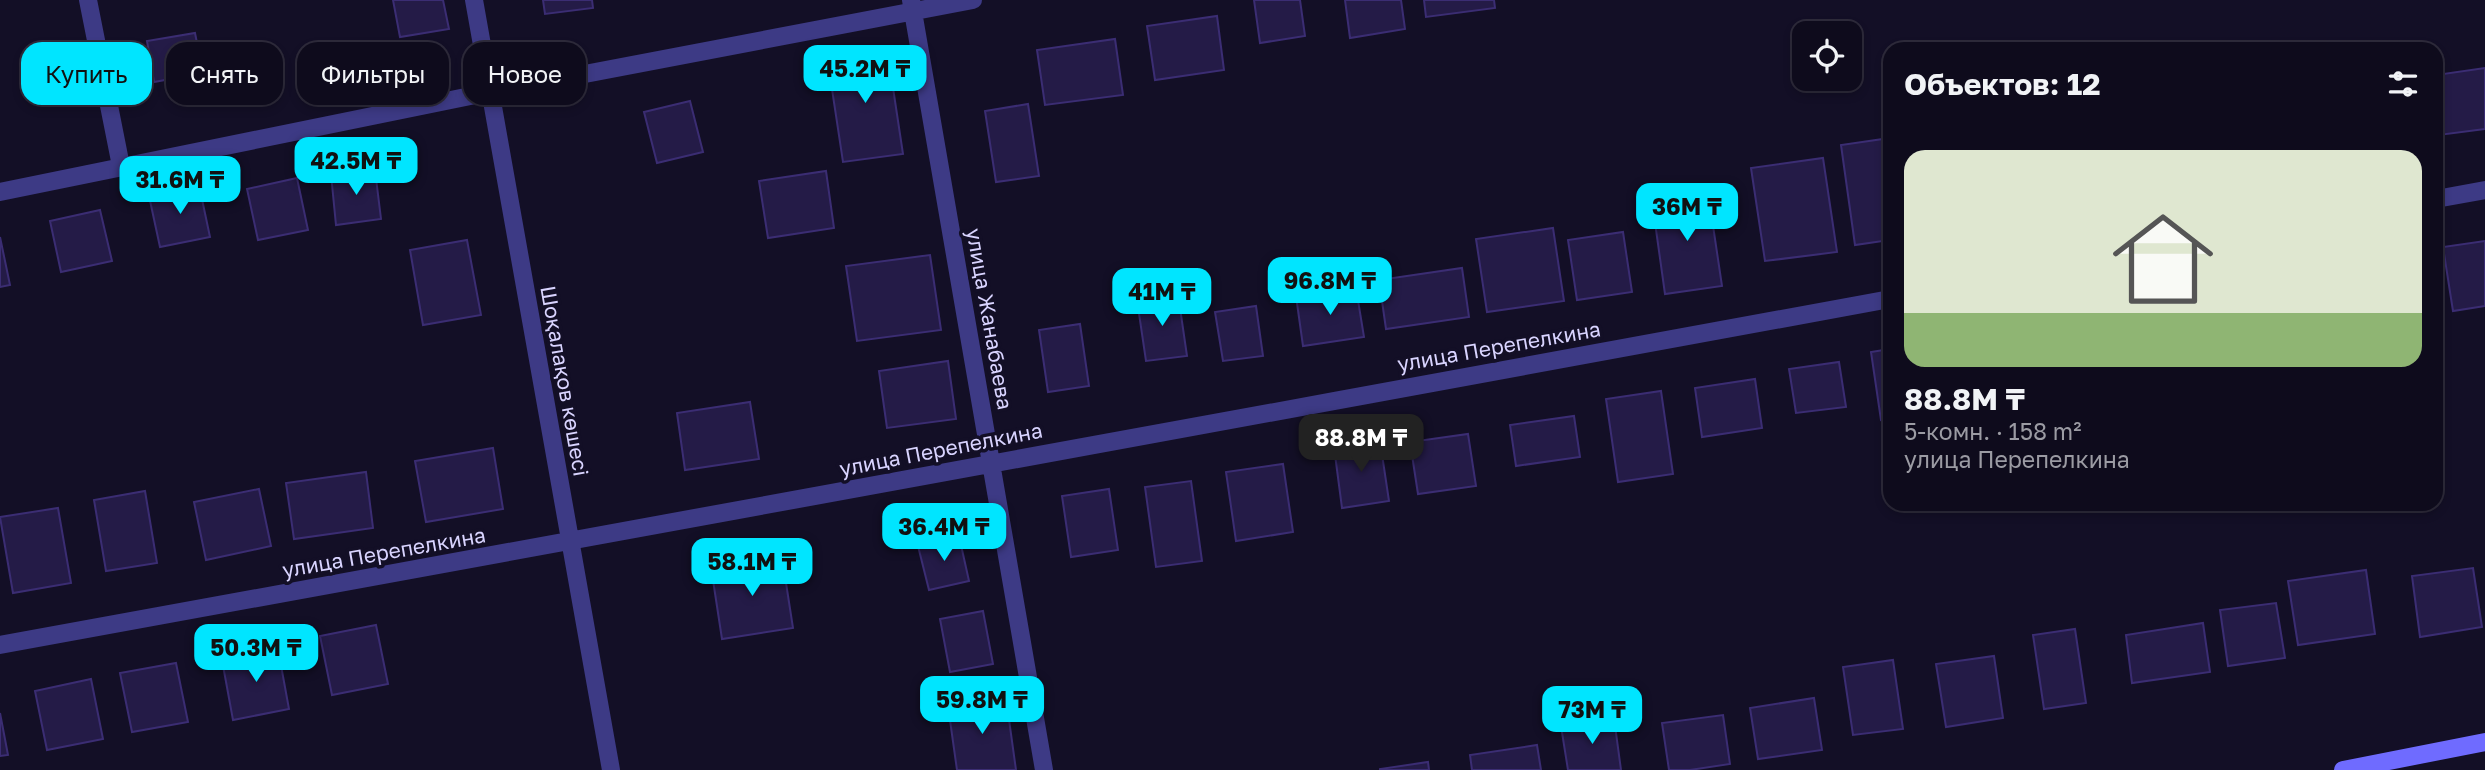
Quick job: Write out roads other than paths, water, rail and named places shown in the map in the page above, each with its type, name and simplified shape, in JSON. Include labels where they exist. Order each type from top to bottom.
[{"type":"street","points":[[88,0],[121,166]]},
{"type":"street","name":"Шоқалақов көшесі","points":[[474,0],[481,42]]},
{"type":"street","points":[[586,72],[912,6],[973,0]]},
{"type":"street","name":"улица Жанабаева","points":[[912,6],[1044,770]]},
{"type":"street","points":[[0,191],[463,97]]},
{"type":"street","name":"Шоқалақов көшесі","points":[[492,105],[611,770]]},
{"type":"street","points":[[2443,198],[2485,190]]},
{"type":"street","name":"улица Перепелкина","points":[[0,645],[569,543],[990,463],[1883,300]]},
{"type":"street","points":[[2343,770],[2485,742]]}]
